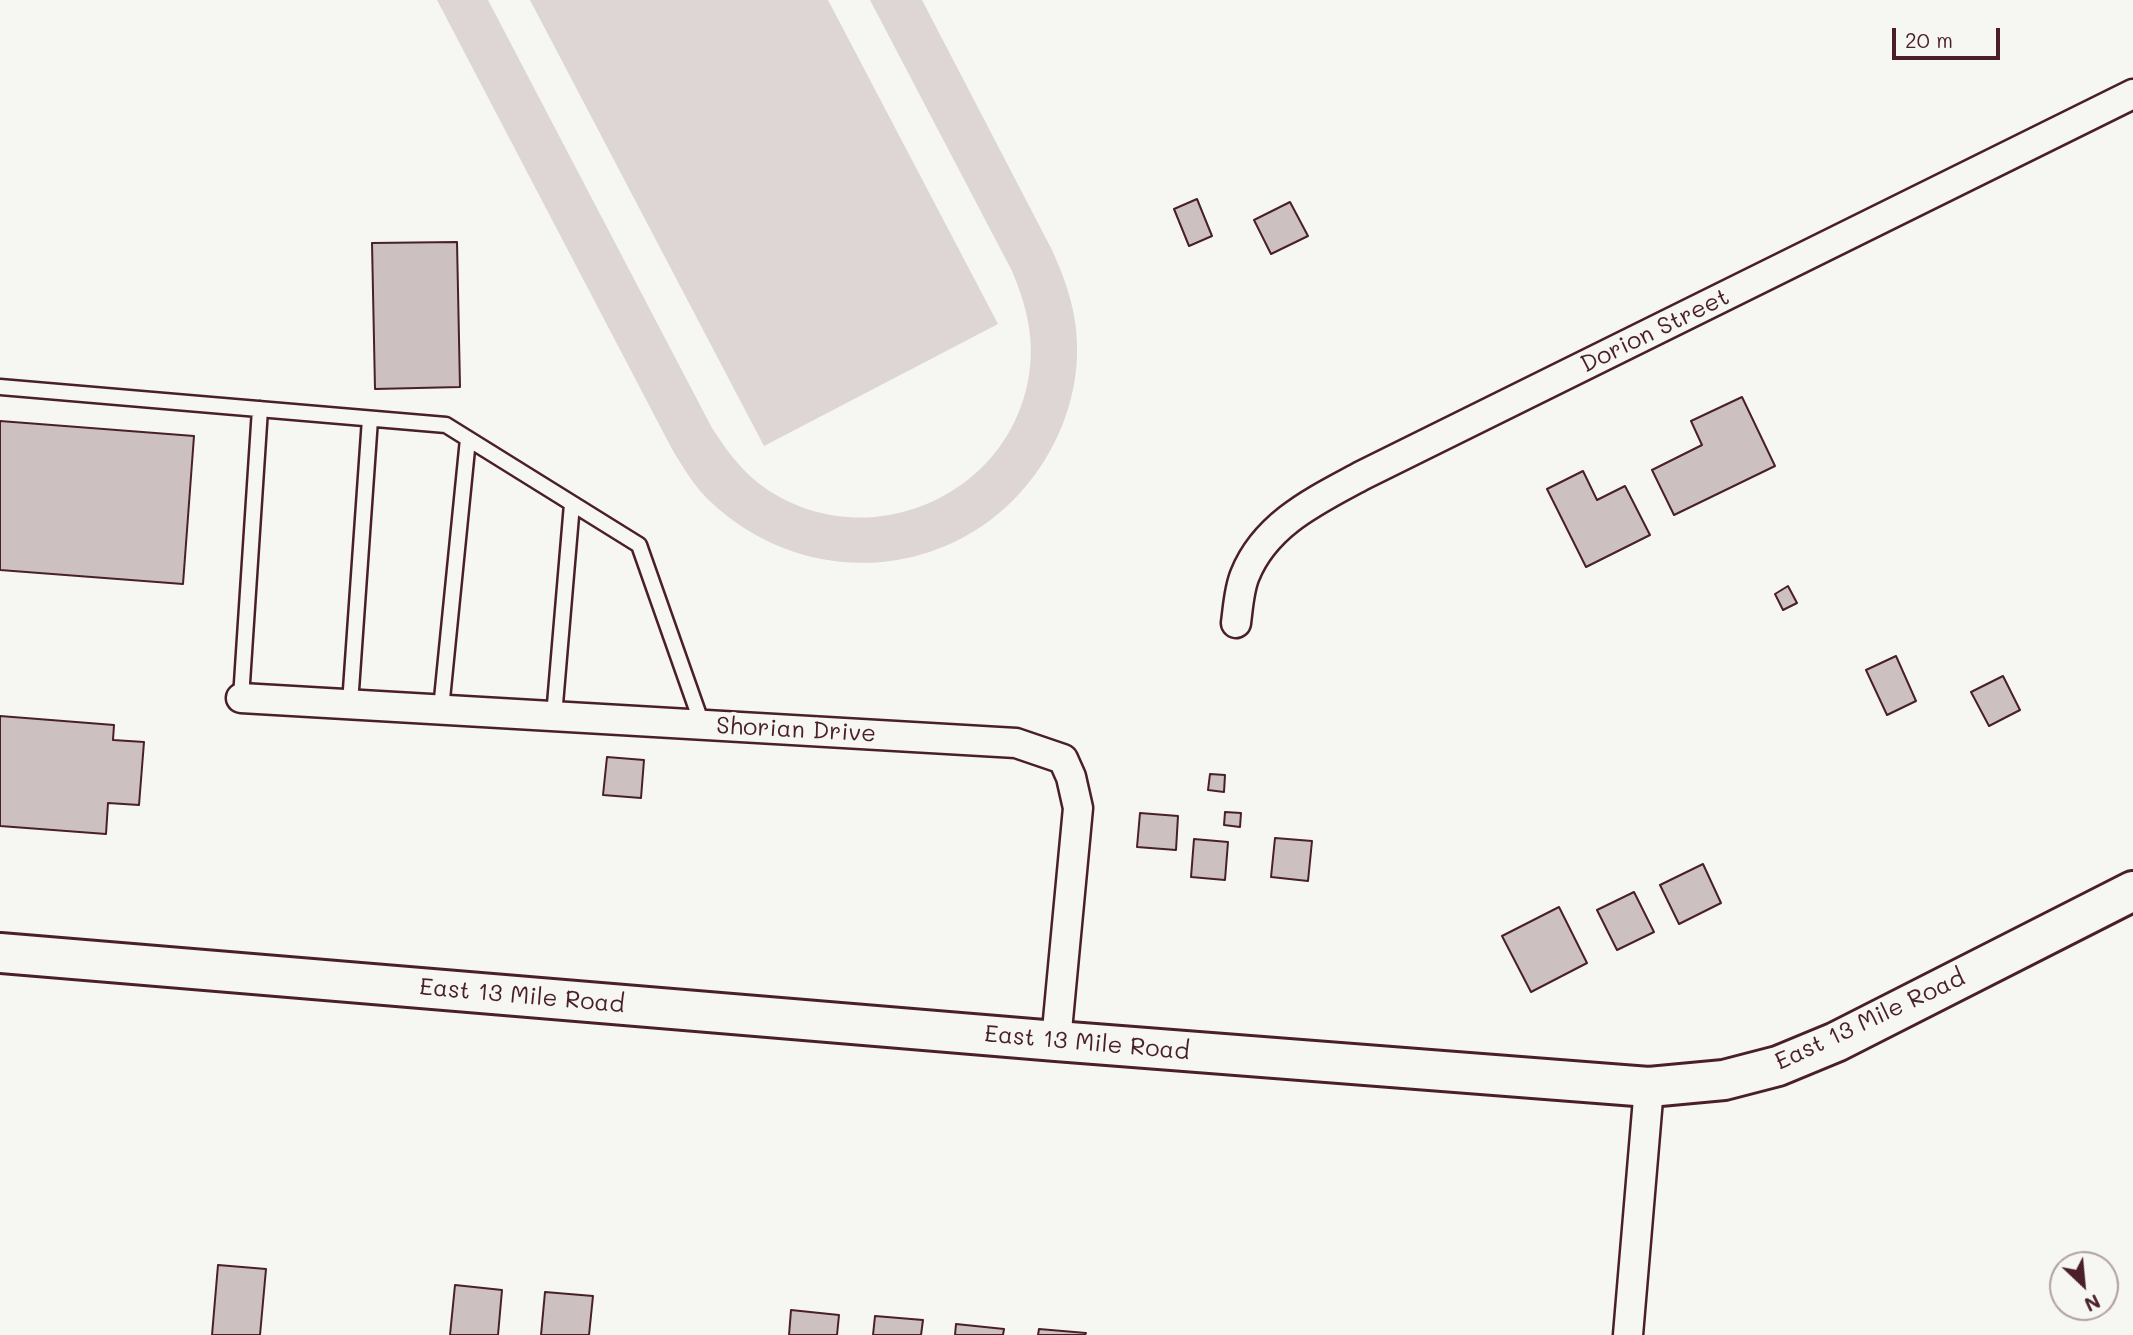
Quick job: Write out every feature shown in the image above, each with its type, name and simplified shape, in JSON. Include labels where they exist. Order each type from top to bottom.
[{"type":"main road","name":"East 13 Mile Road","points":[[0,953],[1056,1041],[1649,1087],[1724,1080],[1778,1066],[1836,1042],[2133,891]]},
{"type":"street","name":"Dorion Street","points":[[1236,623],[1244,575],[1266,538],[1299,510],[1363,475],[2133,94]]},
{"type":"street","name":"Shorian Drive","points":[[241,698],[1016,743],[1063,759],[1071,777],[1078,808],[1056,1041]]},
{"type":"street","points":[[1628,1335],[1649,1087]]},
{"type":"lane","points":[[0,387],[446,425],[639,545],[702,724]]},
{"type":"lane","points":[[241,698],[260,409]]},
{"type":"lane","points":[[350,704],[370,419]]},
{"type":"lane","points":[[441,709],[468,439]]},
{"type":"lane","points":[[554,716],[572,504]]},
{"type":"shaded area","points":[[437,0],[488,0],[712,428],[730,453],[750,476],[765,488],[805,508],[847,517],[888,515],[928,504],[964,483],[994,454],[1016,418],[1029,375],[1031,348],[1028,322],[1012,271],[870,0],[922,0],[1052,250],[1073,309],[1077,361],[1069,404],[1046,458],[1015,498],[978,529],[936,550],[891,561],[845,562],[798,553],[754,534],[713,504],[696,485],[672,449]]},
{"type":"shaded area","points":[[530,0],[828,0],[998,324],[764,446]]},
{"type":"building","points":[[1197,199],[1212,236],[1189,246],[1174,209]]},
{"type":"building","points":[[1290,202],[1308,236],[1271,254],[1254,220]]},
{"type":"building","points":[[457,242],[460,387],[375,389],[372,243]]},
{"type":"building","points":[[1742,397],[1775,466],[1674,515],[1652,470],[1702,445],[1691,421]]},
{"type":"building","points":[[0,421],[194,436],[183,584],[0,570]]},
{"type":"building","points":[[1583,471],[1597,500],[1625,486],[1650,535],[1586,567],[1547,489]]},
{"type":"building","points":[[1788,586],[1797,603],[1783,610],[1775,594]]},
{"type":"building","points":[[1896,656],[1916,701],[1887,715],[1866,670]]},
{"type":"building","points":[[2003,676],[2020,710],[1989,726],[1971,692]]},
{"type":"building","points":[[0,716],[114,725],[113,740],[144,742],[139,805],[108,803],[106,834],[0,826]]},
{"type":"building","points":[[607,757],[644,760],[641,798],[603,795]]},
{"type":"building","points":[[1210,774],[1225,775],[1224,792],[1208,790]]},
{"type":"building","points":[[1225,812],[1241,813],[1240,827],[1224,825]]},
{"type":"building","points":[[1140,813],[1178,816],[1176,850],[1137,847]]},
{"type":"building","points":[[1275,838],[1312,841],[1308,881],[1271,877]]},
{"type":"building","points":[[1194,839],[1228,842],[1225,880],[1191,877]]},
{"type":"building","points":[[1703,864],[1721,903],[1679,924],[1660,885]]},
{"type":"building","points":[[1634,892],[1654,932],[1617,950],[1597,910]]},
{"type":"building","points":[[1559,907],[1587,963],[1531,992],[1502,936]]},
{"type":"building","points":[[218,1265],[266,1269],[260,1335],[212,1335]]},
{"type":"building","points":[[455,1285],[502,1290],[498,1335],[450,1335]]},
{"type":"building","points":[[545,1292],[593,1296],[589,1335],[541,1335]]},
{"type":"building","points":[[791,1310],[839,1315],[837,1335],[789,1335]]},
{"type":"building","points":[[875,1316],[923,1320],[921,1335],[873,1335]]},
{"type":"building","points":[[956,1324],[1004,1329],[1003,1335],[955,1335]]},
{"type":"building","points":[[1039,1329],[1086,1333],[1038,1335]]}]
